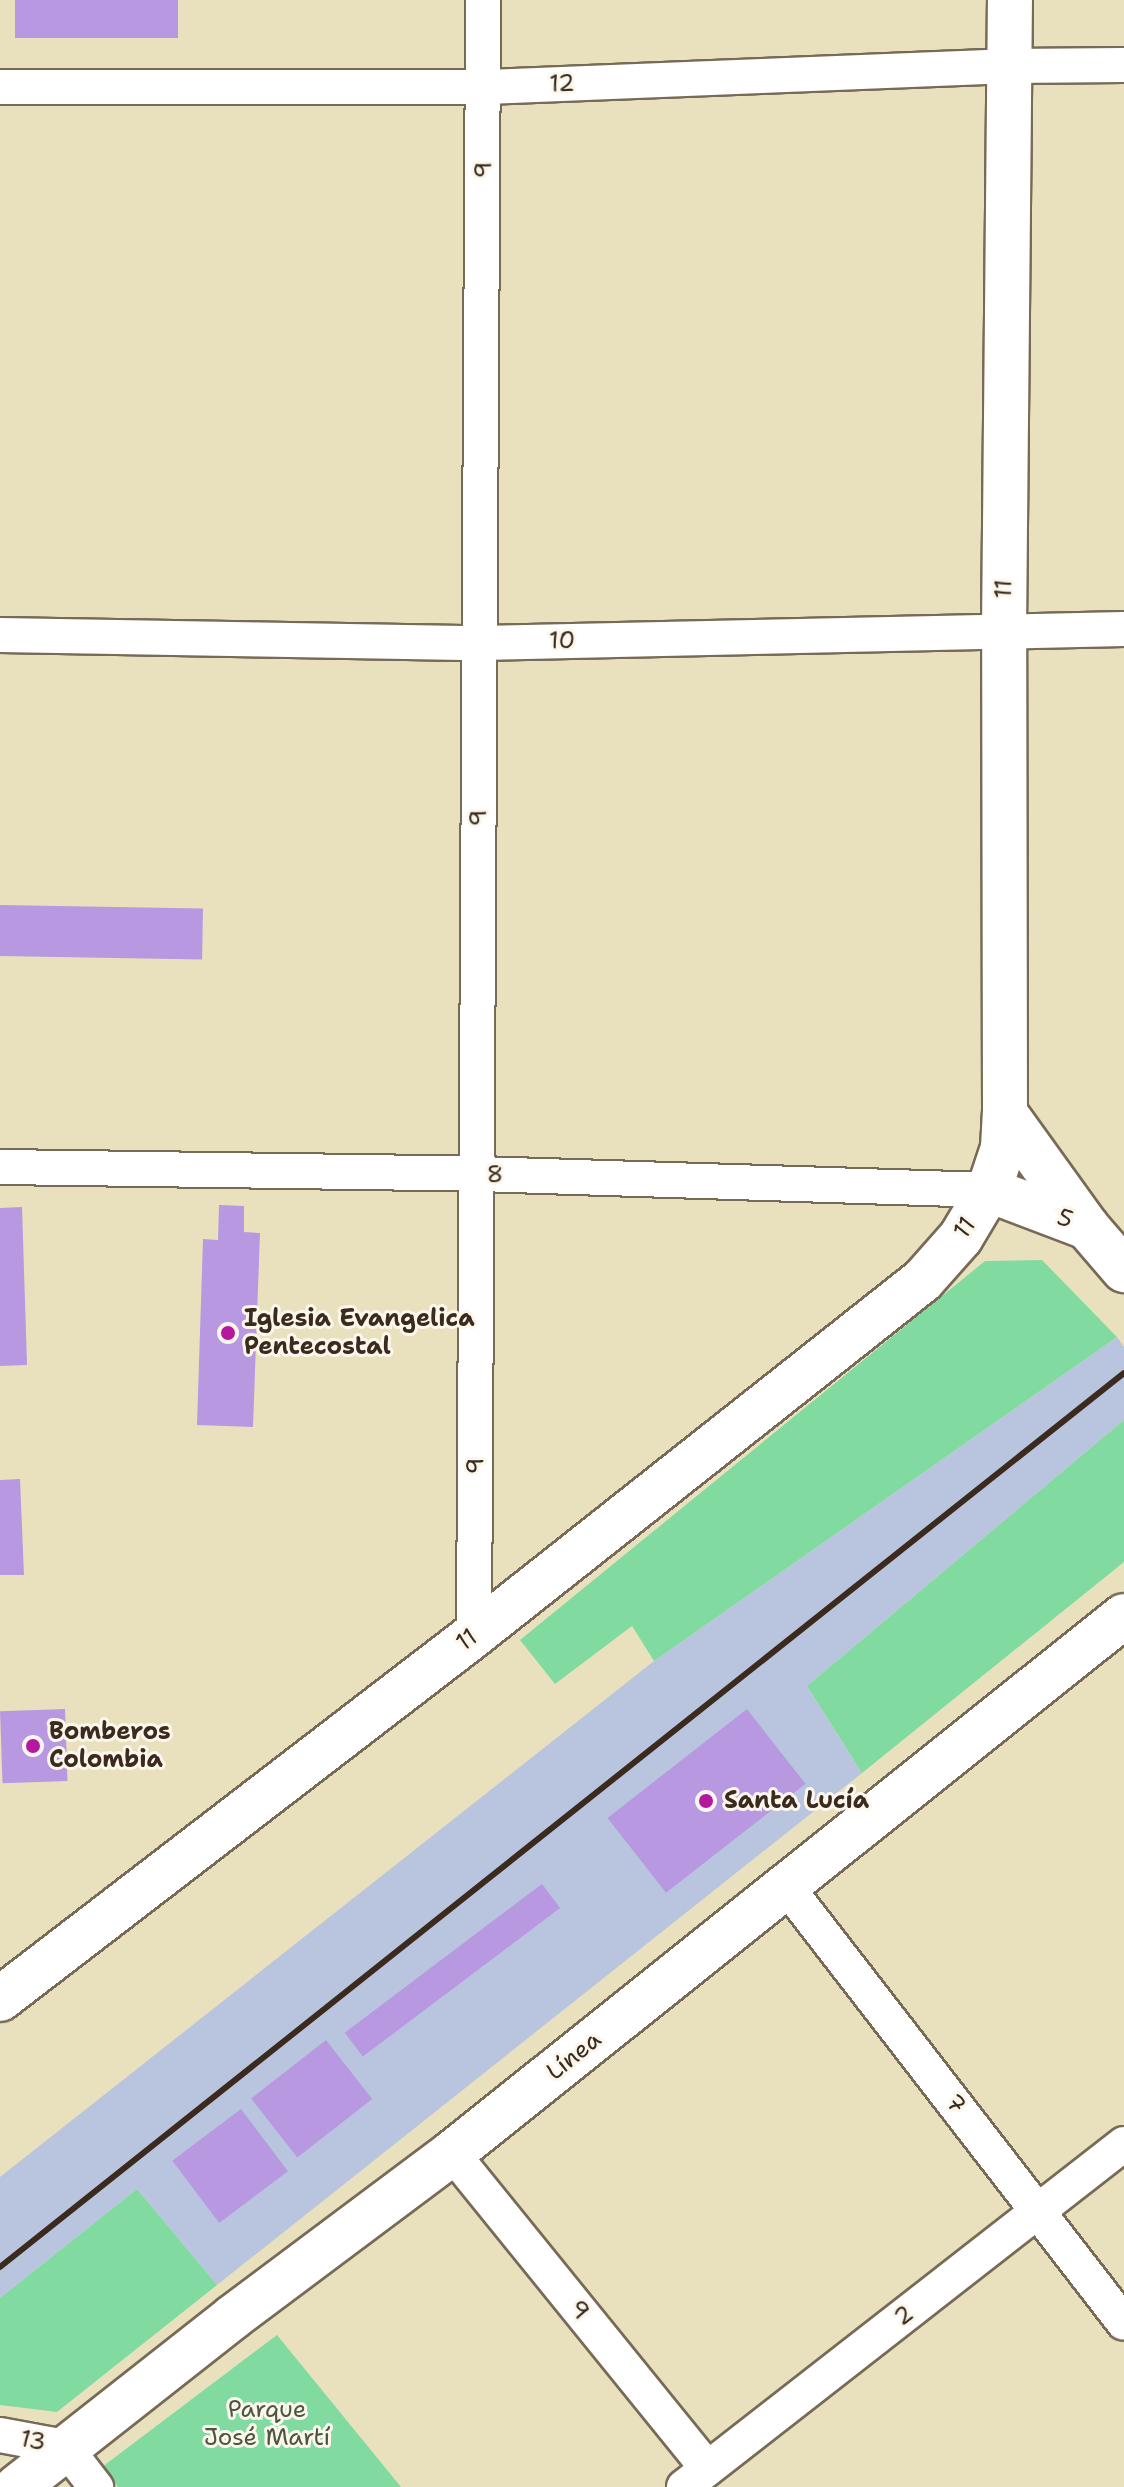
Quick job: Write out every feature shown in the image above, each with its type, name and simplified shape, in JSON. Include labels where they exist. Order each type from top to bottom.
[{"type":"street","name":"9","points":[[474,1635],[479,1174],[478,643],[485,87],[483,0]]},
{"type":"street","name":"11","points":[[5,1992],[474,1635],[923,1280],[961,1237],[989,1190],[1003,1148],[1005,1113],[1004,632],[1010,0]]},
{"type":"street","name":"12","points":[[0,87],[485,87],[1010,66],[1124,65]]},
{"type":"street","name":"10","points":[[0,635],[478,643],[1124,629]]},
{"type":"street","points":[[1005,1113],[1087,1227]]},
{"type":"street","name":"8","points":[[0,1167],[479,1174],[989,1190]]},
{"type":"street","name":"5","points":[[989,1190],[1087,1227],[1124,1270]]},
{"type":"street","name":"Línea","points":[[17,2487],[65,2447],[452,2153],[1124,1616]]},
{"type":"street","name":"7","points":[[786,1886],[1124,2323]]},
{"type":"street","name":"2","points":[[696,2478],[1124,2144]]},
{"type":"street","name":"9","points":[[452,2153],[696,2478]]},
{"type":"street","name":"13","points":[[0,2435],[65,2447],[96,2487]]},
{"type":"shaded area","points":[[1117,1337],[1124,1347],[1124,1420],[807,1686],[862,1773],[217,2285],[137,2189],[0,2298],[0,2177],[654,1661]]},
{"type":"green space","points":[[1042,1260],[1117,1337],[654,1661],[632,1626],[555,1684],[520,1640],[985,1261]]},
{"type":"green space","points":[[1124,1420],[1124,1562],[862,1773],[807,1686]]},
{"type":"green space","points":[[137,2189],[217,2285],[57,2412],[0,2405],[0,2298]]},
{"type":"green space","name":"Parque José Martí","points":[[277,2335],[401,2487],[118,2487],[102,2467]]},
{"type":"building","points":[[15,0],[178,0],[178,38],[15,38]]},
{"type":"building","points":[[0,905],[203,909],[202,960],[0,956]]},
{"type":"building","name":"Iglesia Evangelica Pentecostal","points":[[219,1205],[244,1206],[244,1232],[260,1233],[253,1427],[197,1425],[203,1239],[218,1240]]},
{"type":"building","points":[[22,1207],[27,1365],[0,1366],[0,1208]]},
{"type":"building","points":[[20,1479],[24,1575],[0,1575],[0,1480]]},
{"type":"building","name":"Bomberos Colombia","points":[[65,1709],[68,1781],[3,1783],[0,1711]]},
{"type":"building","name":"Santa Lucía","points":[[747,1709],[805,1784],[666,1893],[608,1818]]},
{"type":"building","points":[[542,1884],[560,1908],[363,2057],[345,2033]]},
{"type":"building","points":[[326,2040],[372,2099],[297,2158],[251,2098]]},
{"type":"building","points":[[241,2109],[288,2171],[219,2223],[172,2161]]},
{"type":"railway","points":[[0,2267],[1124,1373]]},
{"type":"place","name":"Iglesia Evangelica Pentecostal","points":[[228,1333]]},
{"type":"place","name":"Bomberos Colombia","points":[[33,1746]]},
{"type":"place","name":"Santa Lucía","points":[[706,1801]]}]
